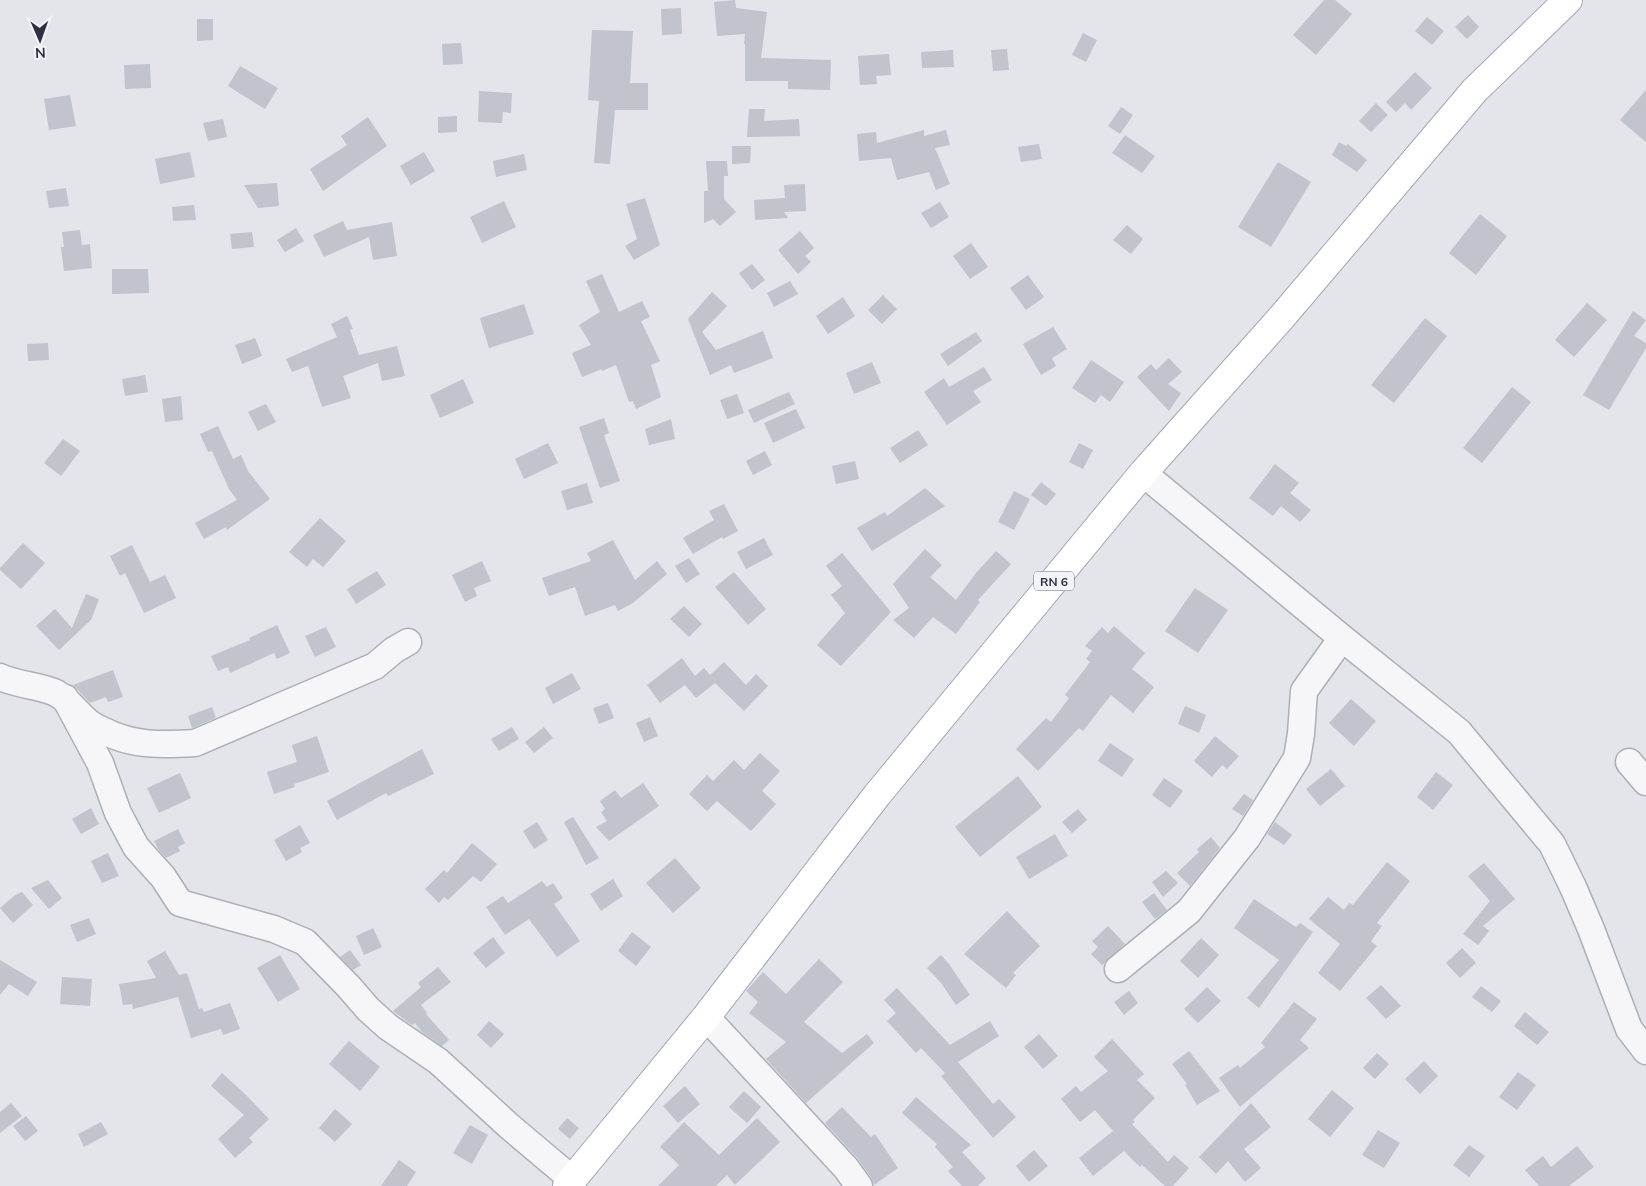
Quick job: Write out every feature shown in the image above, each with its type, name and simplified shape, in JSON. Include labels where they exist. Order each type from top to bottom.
[{"type":"main road","name":"RN 6","points":[[570,1183],[706,1017],[877,795],[1143,473],[1282,318],[1475,90],[1568,0]]},
{"type":"street","points":[[1143,473],[1459,732],[1552,844],[1591,929],[1629,1029],[1646,1051]]},
{"type":"street","points":[[1118,969],[1189,911],[1247,838],[1296,758],[1301,734],[1304,691],[1342,638]]},
{"type":"street","points":[[0,678],[20,685],[53,691],[65,698],[88,723],[120,739],[138,743],[195,743],[375,666],[386,656],[408,642]]},
{"type":"street","points":[[65,698],[100,763],[118,813],[136,847],[163,877],[180,903],[274,929],[306,942],[368,1009],[388,1027],[438,1061],[570,1183]]},
{"type":"street","points":[[1629,762],[1646,782]]},
{"type":"street","points":[[706,1017],[846,1168],[859,1186]]},
{"type":"building","points":[[735,0],[736,8],[767,12],[761,58],[831,60],[830,90],[788,89],[788,81],[745,81],[745,34],[717,36],[714,2]]},
{"type":"building","points":[[1324,0],[1335,0],[1352,14],[1316,55],[1293,35]]},
{"type":"building","points":[[681,8],[682,34],[662,35],[661,9]]},
{"type":"building","points":[[1468,15],[1479,27],[1467,39],[1455,27]]},
{"type":"building","points":[[1427,17],[1444,31],[1432,45],[1415,31]]},
{"type":"building","points":[[197,19],[213,19],[213,40],[197,41]]},
{"type":"building","points":[[592,30],[633,31],[630,83],[648,83],[648,110],[615,110],[610,164],[594,163],[599,101],[588,100]]},
{"type":"building","points":[[1083,33],[1097,40],[1086,62],[1072,55]]},
{"type":"building","points":[[461,43],[463,64],[443,65],[442,44]]},
{"type":"building","points":[[1007,49],[1009,70],[993,71],[991,50]]},
{"type":"building","points":[[953,50],[954,67],[922,68],[921,52]]},
{"type":"building","points":[[889,54],[891,75],[876,76],[877,84],[860,85],[858,56]]},
{"type":"building","points":[[150,64],[151,88],[125,89],[124,65]]},
{"type":"building","points":[[240,66],[278,88],[265,109],[228,86]]},
{"type":"building","points":[[1415,72],[1432,88],[1411,110],[1405,103],[1396,112],[1386,102]]},
{"type":"building","points":[[1646,90],[1646,142],[1620,120]]},
{"type":"building","points":[[479,91],[512,93],[511,113],[503,112],[502,123],[478,122]]},
{"type":"building","points":[[70,95],[76,126],[49,130],[44,99]]},
{"type":"building","points":[[1376,103],[1388,115],[1371,132],[1359,121]]},
{"type":"building","points":[[1121,107],[1133,115],[1120,134],[1108,126]]},
{"type":"building","points":[[749,109],[765,109],[764,121],[799,119],[800,136],[747,137]]},
{"type":"building","points":[[457,116],[457,132],[438,133],[438,117]]},
{"type":"building","points":[[368,117],[387,146],[323,191],[310,169],[347,145],[341,136]]},
{"type":"building","points":[[223,119],[227,137],[208,141],[203,123]]},
{"type":"building","points":[[924,130],[924,136],[946,130],[950,145],[935,148],[950,184],[936,190],[929,172],[897,180],[891,158],[859,161],[857,134],[876,132],[877,143]]},
{"type":"building","points":[[1125,135],[1155,156],[1142,173],[1112,153]]},
{"type":"building","points":[[1339,142],[1346,146],[1348,144],[1367,160],[1357,172],[1332,155]]},
{"type":"building","points":[[1039,144],[1042,159],[1021,162],[1018,147]]},
{"type":"building","points":[[732,146],[751,146],[750,163],[732,164]]},
{"type":"building","points":[[190,152],[195,177],[160,184],[155,159]]},
{"type":"building","points":[[424,152],[435,171],[411,185],[400,166]]},
{"type":"building","points":[[524,154],[527,170],[496,177],[493,161]]},
{"type":"building","points":[[706,161],[727,161],[728,176],[724,176],[724,199],[736,212],[720,226],[713,219],[704,223],[704,191],[708,191]]},
{"type":"building","points":[[1278,162],[1311,182],[1271,247],[1238,227]]},
{"type":"building","points":[[277,183],[279,206],[258,208],[244,185]]},
{"type":"building","points":[[805,184],[806,211],[784,212],[788,218],[755,220],[754,200],[785,198],[784,185]]},
{"type":"building","points":[[66,188],[69,206],[49,208],[46,191]]},
{"type":"building","points":[[645,198],[660,245],[634,260],[625,246],[637,239],[626,204]]},
{"type":"building","points":[[504,201],[516,227],[482,243],[470,217]]},
{"type":"building","points":[[940,202],[949,217],[931,228],[921,213]]},
{"type":"building","points":[[194,205],[196,220],[173,221],[172,207]]},
{"type":"building","points":[[1480,214],[1507,236],[1476,275],[1449,253]]},
{"type":"building","points":[[343,221],[347,230],[392,222],[397,256],[373,260],[369,237],[324,257],[313,235]]},
{"type":"building","points":[[1127,225],[1143,239],[1131,254],[1113,240]]},
{"type":"building","points":[[296,228],[304,241],[285,252],[277,240]]},
{"type":"building","points":[[80,230],[82,245],[90,244],[92,268],[64,271],[61,247],[64,247],[62,232]]},
{"type":"building","points":[[800,231],[814,248],[805,256],[811,262],[798,274],[778,250]]},
{"type":"building","points":[[252,232],[254,247],[232,249],[230,234]]},
{"type":"building","points":[[971,243],[988,267],[970,279],[953,256]]},
{"type":"building","points":[[752,264],[765,280],[752,290],[739,273]]},
{"type":"building","points":[[112,269],[148,269],[149,293],[112,294]]},
{"type":"building","points":[[602,274],[619,312],[642,301],[650,317],[641,321],[660,361],[651,365],[661,397],[636,409],[633,401],[629,402],[616,365],[582,377],[572,353],[591,345],[579,325],[600,312],[586,281]]},
{"type":"building","points":[[1028,275],[1044,297],[1026,310],[1010,288]]},
{"type":"building","points":[[790,281],[798,294],[774,307],[767,293]]},
{"type":"building","points":[[712,292],[727,306],[702,332],[716,350],[763,331],[773,358],[734,373],[731,365],[710,375],[688,319]]},
{"type":"building","points":[[883,295],[897,309],[882,324],[868,310]]},
{"type":"building","points":[[843,297],[855,316],[828,334],[816,316]]},
{"type":"building","points":[[1587,303],[1607,320],[1574,357],[1555,340]]},
{"type":"building","points":[[524,304],[534,334],[489,348],[480,318]]},
{"type":"building","points":[[1633,311],[1646,320],[1634,336],[1646,343],[1646,348],[1609,410],[1583,395]]},
{"type":"building","points":[[347,316],[353,329],[350,330],[359,355],[397,346],[405,376],[382,381],[378,363],[343,376],[351,398],[322,407],[308,366],[292,372],[286,359],[337,337],[331,324]]},
{"type":"building","points":[[1425,318],[1447,336],[1394,403],[1371,385]]},
{"type":"building","points":[[1053,327],[1067,349],[1052,358],[1056,366],[1041,375],[1023,344]]},
{"type":"building","points":[[976,332],[982,341],[948,366],[940,354]]},
{"type":"building","points":[[255,338],[262,356],[242,364],[235,345]]},
{"type":"building","points":[[48,343],[49,360],[28,361],[27,344]]},
{"type":"building","points":[[1169,358],[1182,372],[1168,384],[1181,393],[1169,411],[1137,377],[1151,364],[1156,370]]},
{"type":"building","points":[[1091,360],[1124,382],[1110,402],[1101,395],[1095,403],[1072,388]]},
{"type":"building","points":[[872,362],[881,383],[854,394],[846,373]]},
{"type":"building","points":[[984,367],[992,380],[973,391],[981,402],[947,425],[924,392],[944,378],[949,387]]},
{"type":"building","points":[[145,375],[148,392],[125,396],[122,379]]},
{"type":"building","points":[[463,379],[474,403],[440,418],[430,395]]},
{"type":"building","points":[[1512,387],[1531,402],[1482,463],[1463,448]]},
{"type":"building","points":[[789,392],[795,404],[754,423],[748,410]]},
{"type":"building","points":[[737,394],[744,413],[727,419],[720,400]]},
{"type":"building","points":[[181,396],[183,420],[165,422],[162,399]]},
{"type":"building","points":[[266,404],[276,422],[258,431],[248,412]]},
{"type":"building","points":[[796,409],[805,428],[773,443],[764,423]]},
{"type":"building","points":[[604,418],[609,433],[604,435],[620,481],[600,488],[579,427]]},
{"type":"building","points":[[671,419],[675,439],[649,445],[645,429]]},
{"type":"building","points":[[218,426],[233,459],[241,455],[248,471],[270,499],[227,530],[226,527],[204,539],[195,523],[237,500],[229,489],[212,451],[208,452],[200,434]]},
{"type":"building","points":[[918,430],[928,445],[900,463],[890,448]]},
{"type":"building","points":[[63,439],[80,451],[61,476],[44,463]]},
{"type":"building","points":[[548,443],[558,463],[524,479],[515,459]]},
{"type":"building","points":[[1079,443],[1093,450],[1083,469],[1069,462]]},
{"type":"building","points":[[765,451],[772,465],[753,475],[746,461]]},
{"type":"building","points":[[855,461],[859,479],[836,484],[832,466]]},
{"type":"building","points":[[1275,464],[1299,483],[1290,493],[1311,510],[1300,522],[1281,506],[1273,516],[1249,498]]},
{"type":"building","points":[[1041,482],[1056,494],[1046,506],[1031,495]]},
{"type":"building","points":[[587,483],[593,503],[567,510],[561,491]]},
{"type":"building","points":[[925,488],[945,506],[872,551],[857,528],[885,512],[887,516]]},
{"type":"building","points":[[1014,491],[1030,499],[1014,530],[998,522]]},
{"type":"building","points":[[724,504],[738,531],[723,539],[722,537],[693,554],[683,538],[714,520],[709,511]]},
{"type":"building","points":[[320,518],[346,541],[323,567],[313,559],[307,567],[289,552]]},
{"type":"building","points":[[764,538],[773,555],[746,569],[737,552]]},
{"type":"building","points":[[613,540],[635,580],[657,561],[667,574],[633,603],[618,611],[615,605],[585,616],[575,587],[549,596],[542,578],[591,561],[587,553]]},
{"type":"building","points":[[23,543],[45,563],[21,589],[0,568]]},
{"type":"building","points":[[132,545],[150,582],[165,575],[176,598],[144,613],[125,573],[120,576],[110,556]]},
{"type":"building","points":[[925,549],[942,565],[930,577],[956,600],[976,573],[996,551],[1011,564],[978,600],[980,602],[956,634],[933,617],[914,638],[893,620],[909,608],[893,584]]},
{"type":"building","points":[[842,553],[891,612],[841,666],[817,645],[845,613],[831,595],[842,586],[826,566]]},
{"type":"building","points":[[689,558],[700,574],[686,583],[675,566]]},
{"type":"building","points":[[482,561],[491,581],[474,588],[477,596],[465,602],[452,575]]},
{"type":"building","points":[[377,571],[386,585],[356,604],[347,589]]},
{"type":"building","points":[[734,572],[766,609],[748,625],[715,587]]},
{"type":"building","points":[[1195,588],[1228,610],[1198,653],[1165,631]]},
{"type":"building","points":[[86,594],[99,599],[91,620],[59,650],[36,626],[55,609],[72,628]]},
{"type":"building","points":[[684,606],[702,624],[689,637],[670,619]]},
{"type":"building","points":[[277,625],[290,653],[277,659],[274,653],[230,673],[228,667],[218,671],[211,656],[250,640],[249,638]]},
{"type":"building","points":[[1114,626],[1145,653],[1132,669],[1154,687],[1133,713],[1111,695],[1083,731],[1079,728],[1038,771],[1016,749],[1046,718],[1051,722],[1069,698],[1065,695],[1090,662],[1086,659],[1092,651],[1085,646],[1102,627],[1108,633]]},
{"type":"building","points":[[326,627],[336,647],[315,657],[305,636]]},
{"type":"building","points":[[682,658],[695,676],[704,668],[710,675],[724,662],[746,685],[756,674],[768,686],[744,711],[715,683],[696,698],[685,685],[660,703],[647,685]]},
{"type":"building","points":[[113,670],[123,697],[108,702],[106,697],[90,703],[73,685]]},
{"type":"building","points":[[572,673],[581,689],[553,704],[545,688]]},
{"type":"building","points":[[1351,699],[1376,721],[1354,746],[1329,723]]},
{"type":"building","points":[[608,703],[614,718],[599,724],[593,708]]},
{"type":"building","points":[[1185,706],[1206,715],[1199,733],[1178,724]]},
{"type":"building","points":[[212,707],[216,718],[192,728],[188,716]]},
{"type":"building","points":[[650,717],[658,736],[644,742],[636,723]]},
{"type":"building","points":[[512,727],[519,739],[499,751],[491,739]]},
{"type":"building","points":[[544,727],[553,738],[534,753],[525,742]]},
{"type":"building","points":[[317,736],[329,772],[294,784],[295,787],[274,794],[267,772],[297,762],[292,745]]},
{"type":"building","points":[[1215,736],[1239,756],[1227,769],[1222,765],[1212,777],[1194,761]]},
{"type":"building","points":[[1110,743],[1134,759],[1122,777],[1098,761]]},
{"type":"building","points":[[422,749],[434,774],[388,796],[386,793],[337,820],[327,801]]},
{"type":"building","points":[[760,753],[780,771],[762,791],[776,804],[751,831],[717,801],[707,811],[689,794],[707,775],[713,781],[734,760],[744,770]]},
{"type":"building","points":[[1331,769],[1345,786],[1320,806],[1306,789]]},
{"type":"building","points":[[1436,772],[1453,785],[1433,810],[1417,797]]},
{"type":"building","points":[[180,773],[191,798],[159,813],[147,788]]},
{"type":"building","points":[[1018,776],[1042,807],[980,857],[955,827]]},
{"type":"building","points":[[1164,778],[1183,791],[1170,808],[1152,795]]},
{"type":"building","points":[[643,783],[659,806],[609,841],[596,827],[607,821],[601,812],[605,809],[600,801],[615,790],[621,798]]},
{"type":"building","points":[[1244,794],[1253,800],[1243,816],[1232,809]]},
{"type":"building","points":[[91,808],[99,824],[81,834],[72,819]]},
{"type":"building","points":[[1078,809],[1087,820],[1072,833],[1062,822]]},
{"type":"building","points":[[573,817],[599,858],[586,865],[564,822]]},
{"type":"building","points":[[537,822],[548,840],[534,849],[523,831]]},
{"type":"building","points":[[1275,822],[1292,835],[1284,845],[1267,834]]},
{"type":"building","points":[[300,825],[310,843],[300,848],[302,852],[286,861],[274,840]]},
{"type":"building","points":[[178,829],[185,843],[178,847],[180,851],[166,858],[154,841]]},
{"type":"building","points":[[1055,834],[1068,856],[1029,879],[1016,857]]},
{"type":"building","points":[[1211,837],[1220,848],[1190,886],[1177,873],[1199,852],[1197,849]]},
{"type":"building","points":[[472,843],[497,864],[481,882],[473,876],[448,900],[444,897],[439,903],[425,889],[444,870],[447,873]]},
{"type":"building","points":[[108,853],[119,876],[102,883],[91,861]]},
{"type":"building","points":[[675,858],[701,888],[673,913],[646,883]]},
{"type":"building","points":[[1387,862],[1410,881],[1377,923],[1382,926],[1371,941],[1377,946],[1340,991],[1318,973],[1340,944],[1309,919],[1328,897],[1344,910],[1349,903],[1353,905]]},
{"type":"building","points":[[1484,863],[1515,899],[1483,926],[1489,931],[1478,945],[1463,934],[1490,901],[1468,876]]},
{"type":"building","points":[[1166,871],[1178,883],[1163,897],[1152,882]]},
{"type":"building","points":[[613,879],[623,896],[601,911],[590,894]]},
{"type":"building","points":[[48,880],[62,898],[49,909],[31,888]]},
{"type":"building","points":[[542,881],[547,887],[553,883],[563,898],[554,904],[580,941],[557,957],[529,919],[505,935],[486,907],[503,896],[508,903]]},
{"type":"building","points":[[22,892],[33,905],[13,923],[0,908],[15,895]]},
{"type":"building","points":[[1154,893],[1167,910],[1155,919],[1142,902]]},
{"type":"building","points":[[1254,899],[1296,927],[1300,923],[1313,932],[1259,1008],[1247,998],[1279,960],[1234,928]]},
{"type":"building","points":[[1007,911],[1040,946],[1013,973],[1016,975],[1006,988],[964,954]]},
{"type":"building","points":[[89,918],[96,934],[77,942],[70,925]]},
{"type":"building","points":[[1108,926],[1125,944],[1102,965],[1091,954],[1098,947],[1092,941]]},
{"type":"building","points":[[373,928],[382,947],[364,955],[356,936]]},
{"type":"building","points":[[632,932],[651,947],[636,966],[618,951]]},
{"type":"building","points":[[493,937],[505,953],[486,968],[473,953]]},
{"type":"building","points":[[1201,938],[1219,955],[1198,978],[1180,961]]},
{"type":"building","points":[[1462,948],[1476,963],[1460,978],[1446,963]]},
{"type":"building","points":[[350,950],[361,965],[353,970],[340,957]]},
{"type":"building","points":[[165,951],[179,975],[187,973],[199,1009],[202,1008],[204,1012],[230,1003],[240,1029],[223,1035],[221,1029],[191,1038],[178,997],[133,1009],[132,1004],[123,1005],[119,984],[156,978],[147,961]]},
{"type":"building","points":[[280,955],[300,989],[278,1002],[257,968]]},
{"type":"building","points":[[941,955],[970,995],[956,1005],[941,983],[927,968]]},
{"type":"building","points":[[819,959],[843,982],[804,1022],[842,1053],[867,1034],[874,1043],[806,1103],[766,1059],[786,1042],[749,1013],[758,1002],[746,991],[763,972],[786,994]]},
{"type":"building","points":[[0,960],[37,982],[28,996],[9,984],[0,995]]},
{"type":"building","points":[[438,967],[451,982],[421,1005],[426,1014],[449,1040],[442,1046],[422,1032],[415,1023],[412,1025],[393,1011],[421,987],[418,983]]},
{"type":"building","points":[[62,977],[92,979],[90,1006],[60,1004]]},
{"type":"building","points":[[1381,985],[1401,1006],[1386,1019],[1366,998]]},
{"type":"building","points":[[1481,986],[1501,1001],[1492,1012],[1472,997]]},
{"type":"building","points":[[1207,987],[1221,1001],[1198,1023],[1184,1009]]},
{"type":"building","points":[[897,988],[950,1045],[990,1021],[999,1036],[958,1062],[993,1104],[999,1099],[1016,1117],[993,1138],[941,1076],[945,1073],[921,1048],[916,1053],[887,1021],[896,1013],[884,1000]]},
{"type":"building","points":[[1129,991],[1138,1003],[1124,1015],[1114,1002]]},
{"type":"building","points":[[1294,1002],[1317,1019],[1300,1040],[1309,1048],[1240,1107],[1219,1078],[1238,1065],[1240,1068],[1265,1047],[1261,1043]]},
{"type":"building","points":[[1525,1012],[1549,1032],[1537,1045],[1514,1026]]},
{"type":"building","points":[[489,1021],[504,1034],[491,1048],[477,1035]]},
{"type":"building","points":[[1039,1034],[1058,1056],[1043,1069],[1024,1047]]},
{"type":"building","points":[[1112,1039],[1144,1074],[1137,1080],[1155,1098],[1133,1120],[1135,1122],[1132,1124],[1168,1162],[1174,1155],[1189,1168],[1173,1186],[1165,1186],[1142,1165],[1140,1167],[1124,1151],[1093,1176],[1079,1158],[1113,1131],[1095,1110],[1080,1122],[1061,1099],[1076,1086],[1081,1092],[1108,1071],[1094,1057]]},
{"type":"building","points":[[349,1041],[380,1067],[360,1091],[329,1064]]},
{"type":"building","points":[[1189,1051],[1220,1091],[1197,1105],[1185,1085],[1187,1084],[1172,1064]]},
{"type":"building","points":[[1377,1053],[1389,1064],[1375,1079],[1363,1068]]},
{"type":"building","points":[[1424,1061],[1438,1076],[1420,1094],[1405,1079]]},
{"type":"building","points":[[1518,1072],[1536,1085],[1517,1110],[1499,1097]]},
{"type":"building","points":[[222,1073],[269,1119],[249,1138],[253,1142],[235,1158],[218,1139],[244,1115],[211,1086]]},
{"type":"building","points":[[685,1086],[700,1104],[678,1123],[663,1106]]},
{"type":"building","points":[[1332,1090],[1354,1108],[1330,1137],[1308,1119]]},
{"type":"building","points":[[744,1091],[761,1107],[747,1123],[729,1107]]},
{"type":"building","points":[[916,1097],[971,1145],[962,1152],[986,1178],[978,1186],[962,1186],[948,1171],[953,1167],[935,1147],[937,1144],[902,1113]]},
{"type":"building","points":[[11,1103],[22,1116],[0,1133],[0,1112]]},
{"type":"building","points":[[1251,1103],[1271,1127],[1244,1149],[1261,1168],[1245,1182],[1228,1161],[1216,1174],[1199,1157]]},
{"type":"building","points":[[842,1107],[871,1137],[875,1134],[898,1168],[874,1185],[871,1177],[858,1159],[825,1123]]},
{"type":"building","points":[[335,1109],[352,1124],[335,1142],[319,1128]]},
{"type":"building","points":[[26,1116],[38,1131],[25,1141],[13,1126]]},
{"type":"building","points":[[567,1118],[579,1128],[570,1139],[558,1129]]},
{"type":"building","points":[[757,1118],[780,1142],[735,1185],[727,1175],[716,1186],[658,1186],[679,1165],[660,1147],[684,1122],[719,1155]]},
{"type":"building","points":[[101,1122],[108,1134],[84,1147],[78,1134]]},
{"type":"building","points":[[470,1125],[488,1135],[472,1164],[453,1153]]},
{"type":"building","points":[[1378,1130],[1400,1143],[1384,1168],[1362,1155]]},
{"type":"building","points":[[1469,1145],[1485,1156],[1469,1177],[1453,1165]]},
{"type":"building","points":[[1577,1146],[1594,1167],[1569,1186],[1539,1186],[1525,1170],[1543,1156],[1551,1167]]},
{"type":"building","points":[[1034,1150],[1048,1166],[1029,1182],[1016,1166]]},
{"type":"building","points":[[399,1160],[416,1172],[407,1186],[381,1186]]}]
